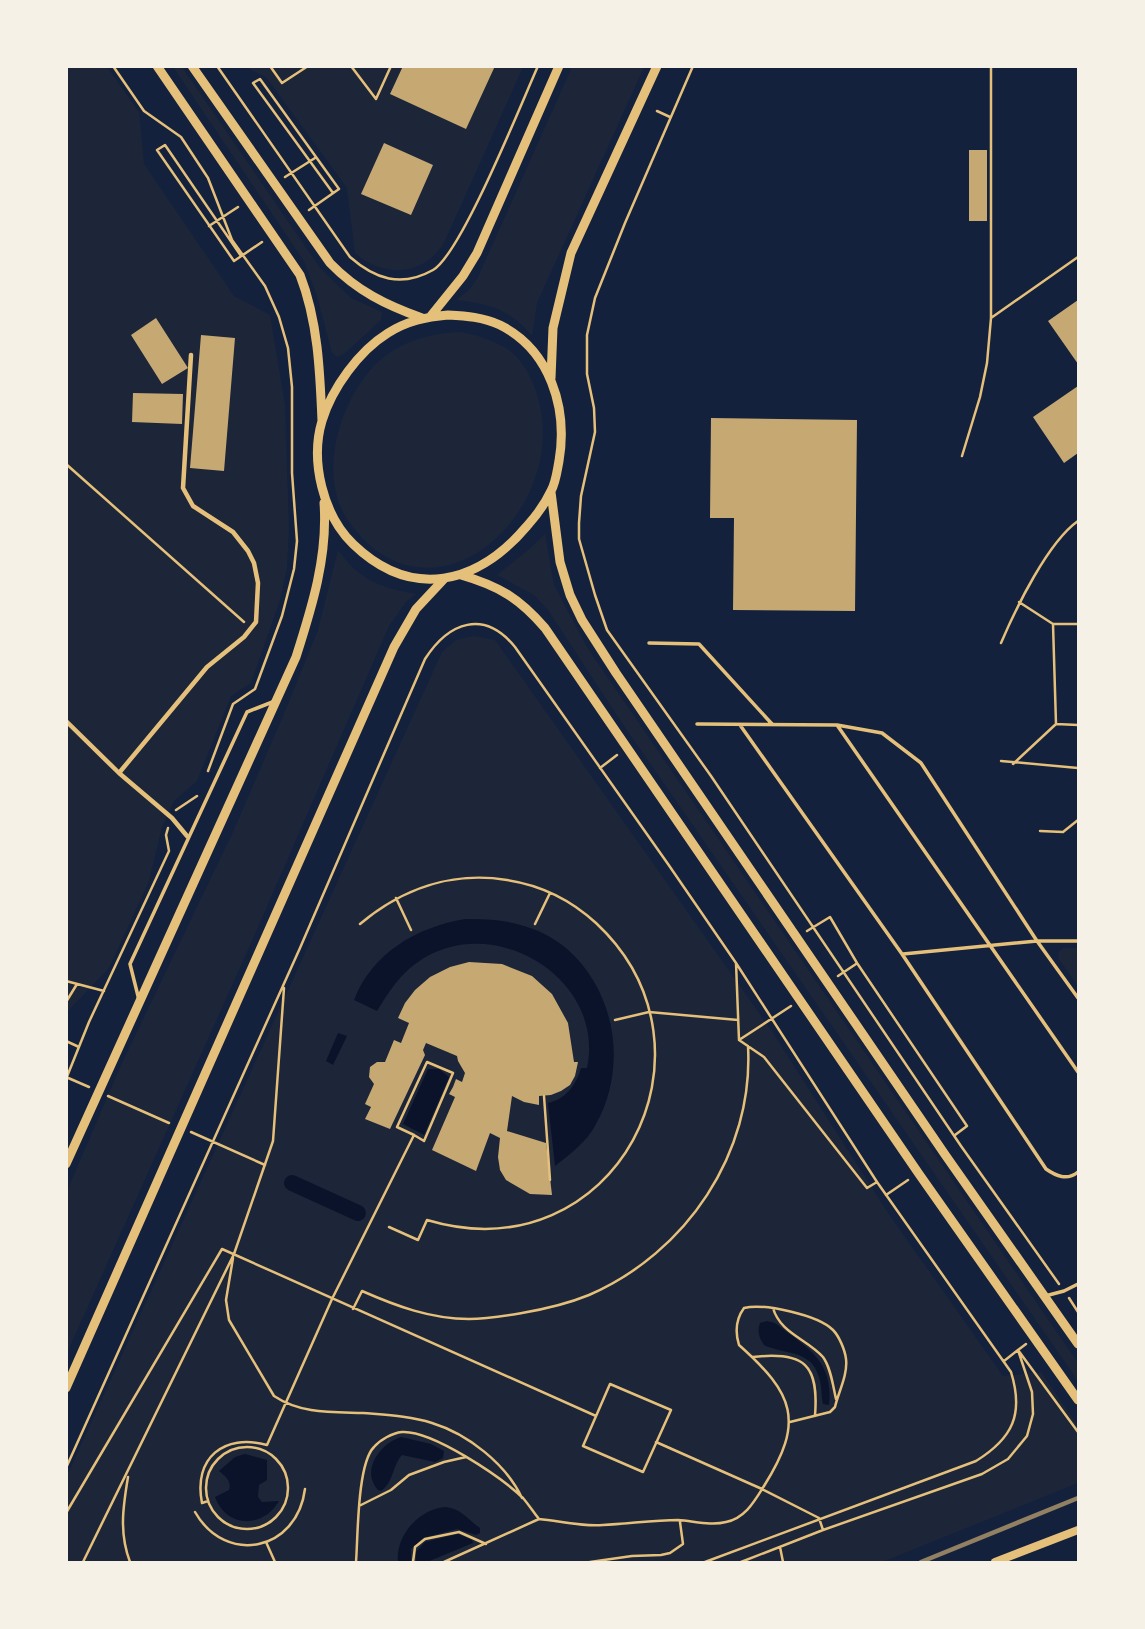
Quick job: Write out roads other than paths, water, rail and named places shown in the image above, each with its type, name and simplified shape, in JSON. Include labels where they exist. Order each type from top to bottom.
[{"type":"main road","points":[[66,1164],[296,657],[320,572],[325,539],[319,450],[322,422],[320,372],[311,310],[300,275],[157,66]]},
{"type":"main road","points":[[192,66],[330,263],[374,299],[427,317]]},
{"type":"main road","points":[[427,317],[463,275],[477,253],[559,66]]},
{"type":"main road","points":[[551,379],[553,328],[571,253],[657,66]]},
{"type":"main road","points":[[322,422],[343,380],[368,350],[387,334],[427,317],[448,315],[475,317],[498,325],[516,335],[534,352],[551,379],[557,395],[561,433],[556,478],[551,492],[523,531],[497,557],[479,569],[461,575],[444,579],[410,576],[389,570],[350,542],[336,522],[324,494]]},
{"type":"main road","points":[[551,492],[563,576],[582,620],[946,1156],[1079,1344]]},
{"type":"main road","points":[[461,575],[500,588],[533,614],[545,628],[911,1163],[1079,1400]]},
{"type":"main road","points":[[66,1388],[394,647],[416,609],[444,579]]},
{"type":"street","points":[[119,773],[207,667],[252,629],[258,614],[258,583],[248,551],[233,532],[193,506],[183,488],[191,355]]},
{"type":"street","points":[[66,721],[119,773],[172,818],[187,836]]},
{"type":"street","points":[[995,1563],[1079,1530]]},
{"type":"lane","points":[[649,643],[699,644],[772,724]]},
{"type":"lane","points":[[140,1002],[133,984],[130,964],[187,836],[247,712],[277,701]]},
{"type":"lane","points":[[697,724],[837,725],[882,733],[921,762],[1037,941],[1079,998]]},
{"type":"lane","points":[[740,725],[902,954],[1046,1169],[1056,1176],[1073,1176],[1079,1172]]},
{"type":"lane","points":[[837,725],[1079,1072]]},
{"type":"lane","points":[[902,954],[1037,941],[1079,941]]},
{"type":"lane","points":[[1045,1296],[1079,1284]]},
{"type":"waterway","points":[[292,1183],[358,1213]]},
{"type":"railway","points":[[921,1562],[1078,1498]]}]
